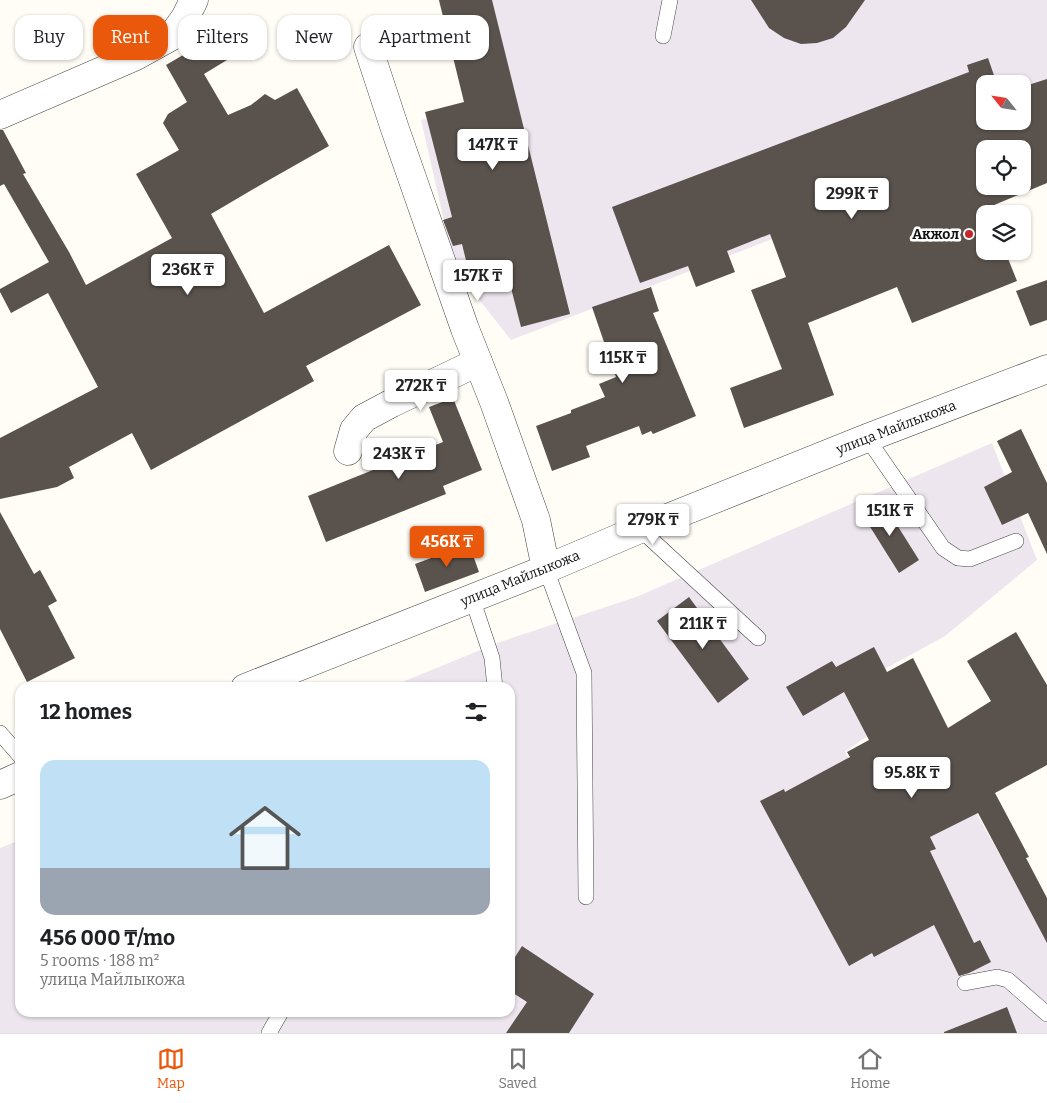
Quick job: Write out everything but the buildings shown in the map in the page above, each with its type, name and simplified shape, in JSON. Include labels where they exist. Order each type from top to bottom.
[{"type":"street","points":[[0,115],[134,57],[172,36],[185,18],[194,0]]},
{"type":"street","points":[[372,60],[465,329],[494,402],[536,520],[546,568]]},
{"type":"street","points":[[348,451],[354,430],[364,418],[478,362]]},
{"type":"street","name":"улица Майлыкожа","points":[[260,682],[867,438],[1047,369]]},
{"type":"street","points":[[0,784],[15,778]]},
{"type":"lane","points":[[663,36],[670,0]]},
{"type":"lane","points":[[867,438],[943,548],[958,558],[970,559],[1016,542]]},
{"type":"lane","points":[[640,529],[758,638]]},
{"type":"lane","points":[[546,568],[584,673],[586,897]]},
{"type":"lane","points":[[472,598],[492,658],[494,682]]},
{"type":"lane","points":[[0,733],[15,750]]},
{"type":"lane","points":[[965,982],[996,977],[1008,980],[1047,1014]]},
{"type":"lane","points":[[269,1033],[279,1017]]},
{"type":"shaded area","points":[[438,0],[1047,0],[1047,133],[1020,140],[976,140],[976,160],[511,340],[455,269],[421,120],[471,110],[456,60],[489,60],[489,15],[442,15]]},
{"type":"shaded area","points":[[992,443],[1037,560],[945,636],[852,687],[873,732],[845,752],[886,836],[961,786],[1047,939],[1047,1033],[0,1033],[0,848],[15,842],[15,1017],[515,1017],[515,682],[402,682],[500,642],[636,597]]},
{"type":"place","name":"Акжол","points":[[969,234]]}]
